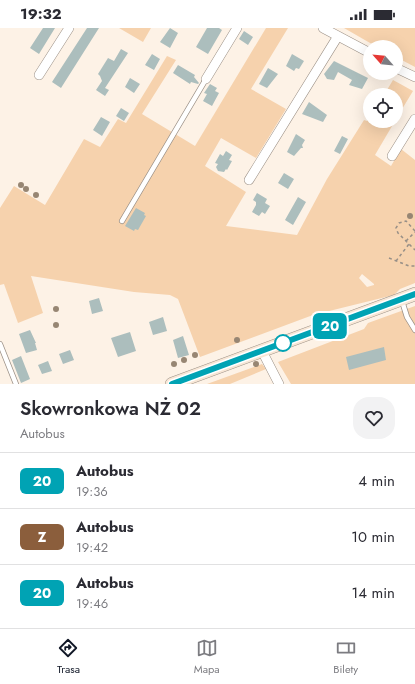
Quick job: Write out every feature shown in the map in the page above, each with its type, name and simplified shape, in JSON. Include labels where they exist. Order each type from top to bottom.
[{"type":"street","points":[[39,75],[69,28]]},
{"type":"street","points":[[206,79],[237,28]]},
{"type":"street","points":[[323,28],[363,49]]},
{"type":"street","points":[[249,180],[338,36]]},
{"type":"street","points":[[403,71],[415,77]]},
{"type":"street","points":[[392,156],[415,119]]},
{"type":"street","points":[[172,384],[415,294]]},
{"type":"street","points":[[262,351],[279,384]]},
{"type":"lane","points":[[122,221],[206,79]]},
{"type":"lane","points":[[402,299],[407,317],[415,330]]},
{"type":"lane","points":[[0,344],[16,384]]},
{"type":"path","points":[[406,241],[415,232],[409,222],[403,221],[399,223],[396,231],[406,241],[415,250]]},
{"type":"path","points":[[396,261],[409,244]]},
{"type":"path","points":[[389,258],[409,266],[415,266]]},
{"type":"shaded area","points":[[119,28],[151,28],[143,42]]},
{"type":"shaded area","points":[[266,28],[288,28],[251,89],[286,109],[256,158],[221,138],[205,166],[246,192],[226,226],[297,235],[327,179],[363,122],[363,128],[391,128],[375,155],[391,166],[401,149],[415,160],[415,283],[400,289],[394,295],[313,315],[200,357],[178,299],[170,295],[134,292],[31,276],[43,313],[18,323],[4,284],[0,285],[0,208],[14,186],[45,205],[84,139],[100,147],[118,119],[126,123],[167,56],[176,60],[142,114],[195,146]],"holes":[[[362,274],[374,285],[367,287],[359,278]]]},
{"type":"shaded area","points":[[344,28],[415,28],[415,67],[403,61],[403,40],[365,40]]},
{"type":"shaded area","points":[[393,80],[413,91],[403,107],[403,88],[388,88]]},
{"type":"shaded area","points":[[415,306],[415,384],[291,384],[278,362],[364,329],[368,323]]},
{"type":"shaded area","points":[[262,364],[266,369],[230,384],[207,384]]},
{"type":"building","points":[[43,28],[55,28],[39,54],[30,48]]},
{"type":"building","points":[[87,28],[99,28],[61,88],[52,82]]},
{"type":"building","points":[[170,28],[178,33],[170,48],[160,42]]},
{"type":"building","points":[[207,28],[219,28],[222,30],[208,54],[196,47]]},
{"type":"building","points":[[244,31],[253,37],[248,45],[239,39]]},
{"type":"building","points":[[121,49],[128,53],[105,88],[109,90],[105,96],[96,90],[102,81],[98,74],[108,58],[114,61]]},
{"type":"building","points":[[152,54],[160,59],[154,70],[145,65]]},
{"type":"building","points":[[292,54],[304,61],[299,69],[296,68],[294,71],[286,66]]},
{"type":"building","points":[[334,61],[363,76],[363,80],[367,80],[362,89],[349,85],[352,80],[338,72],[334,80],[327,79],[324,74]]},
{"type":"building","points":[[178,65],[195,75],[194,77],[199,83],[191,82],[190,84],[173,73]]},
{"type":"building","points":[[268,68],[278,74],[267,88],[259,84]]},
{"type":"building","points":[[130,78],[140,84],[134,93],[125,87]]},
{"type":"building","points":[[210,84],[217,88],[215,91],[219,93],[212,106],[203,101],[207,94],[204,93]]},
{"type":"building","points":[[309,102],[327,115],[323,122],[302,114]]},
{"type":"building","points":[[121,108],[129,113],[124,121],[116,116]]},
{"type":"building","points":[[101,117],[110,122],[102,136],[93,130]]},
{"type":"building","points":[[296,134],[305,140],[302,145],[303,148],[301,148],[294,156],[287,152]]},
{"type":"building","points":[[342,136],[348,139],[340,154],[334,151]]},
{"type":"building","points":[[226,151],[232,155],[229,160],[232,161],[227,170],[226,169],[224,172],[218,171],[216,167],[218,164],[215,163],[220,154],[223,156]]},
{"type":"building","points":[[284,173],[294,179],[288,189],[278,183]]},
{"type":"building","points":[[257,193],[267,199],[265,203],[270,206],[265,214],[262,212],[259,216],[252,212],[256,205],[256,202],[253,200]]},
{"type":"building","points":[[298,197],[306,202],[293,225],[285,220]]},
{"type":"building","points":[[136,208],[145,213],[144,215],[146,216],[138,230],[135,229],[134,231],[125,226]]},
{"type":"building","points":[[99,298],[103,311],[92,314],[89,301]]},
{"type":"building","points":[[163,317],[167,331],[153,335],[149,322]]},
{"type":"building","points":[[30,330],[36,343],[37,350],[26,353],[19,334]]},
{"type":"building","points":[[130,332],[136,351],[118,357],[111,338]]},
{"type":"building","points":[[183,336],[189,355],[178,358],[173,340]]},
{"type":"building","points":[[384,347],[386,360],[349,370],[346,357]]},
{"type":"building","points":[[70,350],[74,360],[63,364],[59,354]]},
{"type":"building","points":[[21,356],[30,379],[21,383],[12,360]]},
{"type":"building","points":[[48,361],[52,371],[42,374],[38,365]]},
{"type":"bus line","name":"20","points":[[172,384],[415,294]]}]
